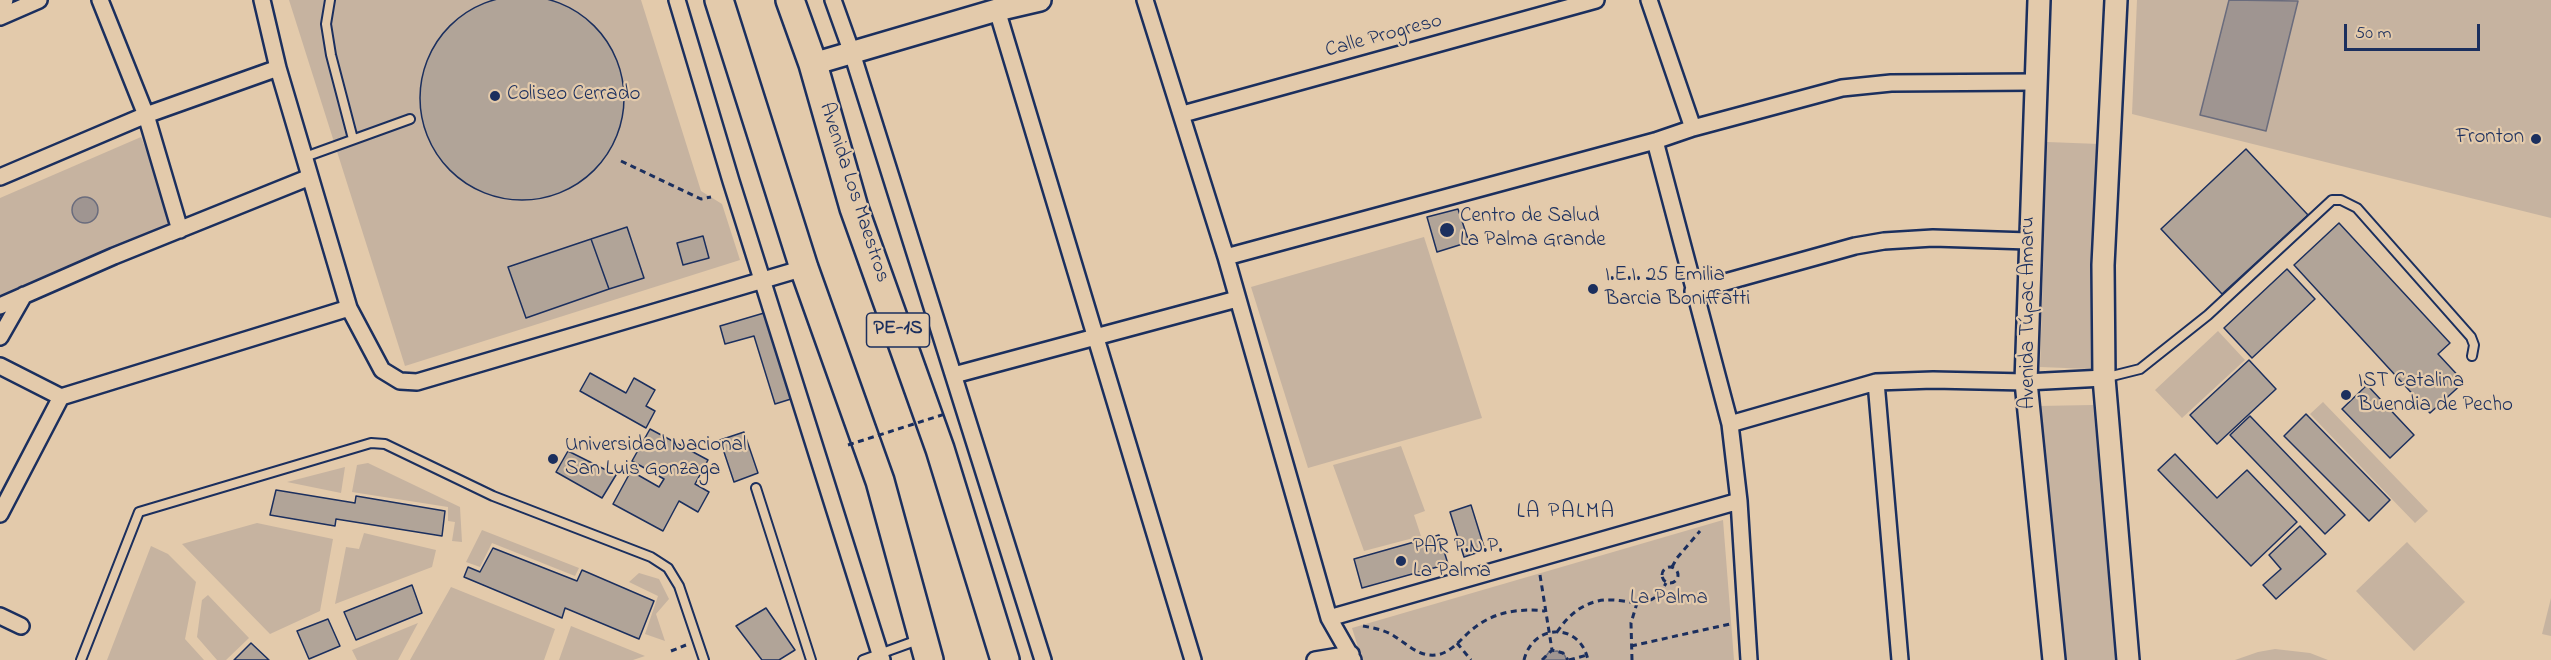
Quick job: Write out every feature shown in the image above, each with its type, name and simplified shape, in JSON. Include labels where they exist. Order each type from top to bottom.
[{"type":"highway","points":[[719,0],[804,268],[880,481],[926,649]]},
{"type":"highway","name":"Avenida Los Maestros","points":[[790,0],[813,64],[854,208],[940,449],[1005,660]]},
{"type":"main road","points":[[813,64],[997,10],[1040,0]]},
{"type":"main road","name":"Avenida Túpac Amaru","points":[[2039,0],[2026,382],[2054,660]]},
{"type":"main road","points":[[2116,0],[2103,265],[2104,378],[2128,660]]},
{"type":"street","points":[[0,5],[5,0]]},
{"type":"street","points":[[0,17],[39,0]]},
{"type":"street","points":[[100,0],[146,115],[180,230]]},
{"type":"street","points":[[262,0],[278,68],[349,308],[382,370],[400,381],[417,382],[804,268]]},
{"type":"street","points":[[677,0],[881,657]]},
{"type":"street","points":[[833,0],[852,52],[1044,660]]},
{"type":"street","points":[[1145,0],[1183,114],[1226,257],[1329,618],[1352,657],[1315,660]]},
{"type":"street","name":"Calle Progreso","points":[[1183,114],[1596,0]]},
{"type":"street","points":[[1649,0],[1693,128]]},
{"type":"street","points":[[997,10],[1193,660]]},
{"type":"street","points":[[0,177],[146,115],[278,68]]},
{"type":"street","points":[[1226,257],[1655,141],[1693,128],[1842,87],[1891,83],[2036,82]]},
{"type":"street","points":[[1655,141],[1730,424],[1749,660]]},
{"type":"street","points":[[0,306],[310,177]]},
{"type":"street","points":[[1694,291],[1855,246],[1884,241],[1933,238],[2029,241]]},
{"type":"street","points":[[0,337],[24,295]]},
{"type":"street","points":[[954,375],[1237,299]]},
{"type":"street","points":[[0,366],[61,397],[349,308]]},
{"type":"street","points":[[1730,424],[1876,382],[1933,380],[2026,382],[2104,378]]},
{"type":"street","points":[[1876,382],[1900,660]]},
{"type":"street","points":[[0,514],[61,397]]},
{"type":"street","points":[[1329,618],[1738,501]]},
{"type":"street","points":[[0,616],[21,626]]},
{"type":"lane","points":[[330,0],[326,24],[331,55],[353,139]]},
{"type":"lane","points":[[305,157],[410,118]]},
{"type":"lane","points":[[2104,378],[2140,369],[2208,315],[2332,200],[2341,200],[2357,208],[2471,337],[2474,345],[2472,356]]},
{"type":"lane","points":[[81,660],[139,512],[371,443],[386,444],[493,496],[651,557],[668,568],[680,586],[704,660]]},
{"type":"lane","points":[[756,488],[811,660]]},
{"type":"lane","points":[[863,660],[926,649]]},
{"type":"path","points":[[621,161],[701,199],[711,197]]},
{"type":"path","points":[[848,445],[945,414]]},
{"type":"path","points":[[1672,567],[1685,547],[1705,526],[1694,529]]},
{"type":"path","points":[[1557,632],[1569,617],[1587,604],[1609,600],[1644,603],[1653,599],[1666,583],[1674,582],[1677,578],[1677,571],[1672,567],[1667,567],[1661,574],[1666,583]]},
{"type":"path","points":[[1539,574],[1552,650]]},
{"type":"path","points":[[1632,660],[1631,623],[1637,603]]},
{"type":"path","points":[[1372,622],[1361,625],[1385,631],[1424,654],[1435,655],[1457,644],[1478,624],[1497,615],[1529,609],[1545,611]]},
{"type":"path","points":[[1631,646],[1731,623],[1732,632]]},
{"type":"path","points":[[1524,660],[1532,641],[1548,633],[1557,632],[1572,636],[1580,642],[1587,658],[1569,660],[1563,653],[1552,650]]},
{"type":"path","points":[[1457,644],[1471,660]]},
{"type":"path","points":[[1542,660],[1552,650]]},
{"type":"green space","name":"Coliseo Cerrado","points":[[289,0],[641,0],[701,191],[722,204],[740,260],[405,366]]},
{"type":"green space","points":[[2137,0],[2551,0],[2551,218],[2132,114]]},
{"type":"green space","points":[[141,137],[171,213],[167,224],[159,232],[0,297],[0,198]]},
{"type":"green space","points":[[2047,142],[2099,144],[2091,369],[2040,367]]},
{"type":"green space","points":[[1424,237],[1482,418],[1308,468],[1251,287]]},
{"type":"green space","points":[[2218,331],[2245,360],[2182,418],[2155,390]]},
{"type":"green space","points":[[2323,402],[2428,511],[2415,523],[2310,414]]},
{"type":"green space","points":[[2093,405],[2118,660],[2062,660],[2038,406]]},
{"type":"green space","points":[[1401,446],[1425,511],[1414,515],[1421,536],[1364,551],[1333,465]]},
{"type":"green space","points":[[368,463],[460,507],[462,542],[452,541],[455,522],[448,521],[448,507],[352,492],[357,465]]},
{"type":"green space","points":[[345,467],[341,493],[287,482]]},
{"type":"green space","name":"La Palma","points":[[1723,520],[1734,660],[1362,660],[1352,628]]},
{"type":"green space","points":[[257,523],[333,539],[320,611],[270,634],[182,544]]},
{"type":"green space","points":[[482,530],[579,568],[575,576],[492,543],[480,567],[466,562]]},
{"type":"green space","points":[[364,533],[436,550],[432,567],[335,604],[346,547],[359,549]]},
{"type":"green space","points":[[2407,542],[2465,602],[2414,651],[2356,591]]},
{"type":"green space","points":[[151,546],[168,554],[196,582],[185,639],[204,660],[107,660]]},
{"type":"green space","points":[[639,573],[659,579],[669,599],[656,614],[665,641],[645,634],[658,596],[629,582]]},
{"type":"green space","points":[[451,587],[555,629],[544,660],[410,660]]},
{"type":"green space","points":[[208,595],[249,638],[226,660],[217,660],[197,637],[202,600]]},
{"type":"green space","points":[[2551,598],[2551,636],[2542,634]]},
{"type":"green space","points":[[418,623],[398,660],[357,660],[352,650]]},
{"type":"green space","points":[[571,626],[645,656],[633,660],[559,660]]},
{"type":"green space","points":[[2275,649],[2310,653],[2328,660],[2235,660]]},
{"type":"shaded area","points":[[2229,0],[2298,1],[2266,131],[2200,115]]},
{"type":"shaded area","points":[[85,197],[94,201],[98,210],[94,219],[85,223],[76,219],[72,210],[76,201]]},
{"type":"shaded area","points":[[1557,651],[1564,654],[1567,660],[1543,660],[1549,652]]},
{"type":"building","points":[[512,-4],[532,-4],[552,0],[570,8],[587,19],[601,33],[620,68],[624,98],[620,128],[612,146],[601,163],[587,177],[552,196],[532,200],[512,200],[492,196],[474,188],[457,177],[443,163],[424,128],[420,108],[420,88],[424,68],[432,50],[443,33],[457,19],[492,0]]},
{"type":"building","points":[[2246,149],[2308,215],[2222,294],[2161,229]]},
{"type":"building","name":"Centro de Salud La Palma Grande","points":[[1458,209],[1469,242],[1437,252],[1427,217]]},
{"type":"building","points":[[2339,223],[2450,343],[2438,354],[2464,382],[2430,413],[2294,265]]},
{"type":"building","points":[[627,227],[644,278],[609,289],[591,239]]},
{"type":"building","points":[[703,236],[709,258],[683,265],[677,243]]},
{"type":"building","points":[[591,239],[609,289],[526,318],[508,267]]},
{"type":"building","points":[[2287,269],[2315,299],[2252,358],[2224,328]]},
{"type":"building","points":[[764,313],[791,399],[775,404],[754,336],[725,344],[720,326]]},
{"type":"building","points":[[2249,360],[2276,389],[2217,444],[2190,415]]},
{"type":"building","points":[[590,373],[626,393],[634,378],[655,390],[646,406],[655,411],[646,428],[580,391]]},
{"type":"building","points":[[2367,385],[2414,435],[2390,458],[2342,409]]},
{"type":"building","points":[[2306,414],[2390,500],[2369,521],[2284,436]]},
{"type":"building","points":[[2250,416],[2345,515],[2325,534],[2230,435]]},
{"type":"building","points":[[650,429],[708,460],[695,484],[709,492],[698,512],[679,501],[663,531],[613,504],[631,471],[659,487],[664,479],[632,461]]},
{"type":"building","points":[[744,432],[758,473],[734,482],[720,440]]},
{"type":"building","points":[[568,451],[616,475],[602,498],[556,472]]},
{"type":"building","points":[[2175,454],[2217,498],[2247,470],[2297,522],[2251,566],[2158,470]]},
{"type":"building","points":[[276,490],[355,503],[356,496],[445,511],[442,536],[336,519],[335,526],[270,515]]},
{"type":"building","points":[[1471,505],[1485,550],[1464,557],[1450,512]]},
{"type":"building","points":[[2300,526],[2326,554],[2276,599],[2263,585],[2281,569],[2269,555]]},
{"type":"building","name":"PAR P.N.P. La Palma","points":[[1439,535],[1448,564],[1362,588],[1354,559]]},
{"type":"building","points":[[493,548],[577,581],[582,570],[654,601],[639,639],[565,608],[562,618],[464,577],[468,567],[480,572]]},
{"type":"building","points":[[412,585],[422,613],[356,640],[344,612]]},
{"type":"building","points":[[766,608],[795,650],[779,660],[762,660],[736,626]]},
{"type":"building","points":[[328,619],[340,646],[309,659],[297,631]]},
{"type":"building","points":[[251,643],[269,660],[234,660]]},
{"type":"place","name":"Coliseo Cerrado","points":[[495,96]]},
{"type":"place","name":"Fronton","points":[[2536,139]]},
{"type":"place","name":"Centro de Salud La Palma Grande","points":[[1447,230]]},
{"type":"place","name":"I.E.I. 25 Emilia Barcia Boniffatti","points":[[1593,289]]},
{"type":"place","name":"IST Catalina Buendia de Pecho","points":[[2346,395]]},
{"type":"place","name":"Universidad Nacional San Luis Gonzaga","points":[[553,459]]},
{"type":"place","name":"PAR P.N.P. La Palma","points":[[1401,561]]},
{"type":"district","name":"LA PALMA","points":[[1566,513]]}]
